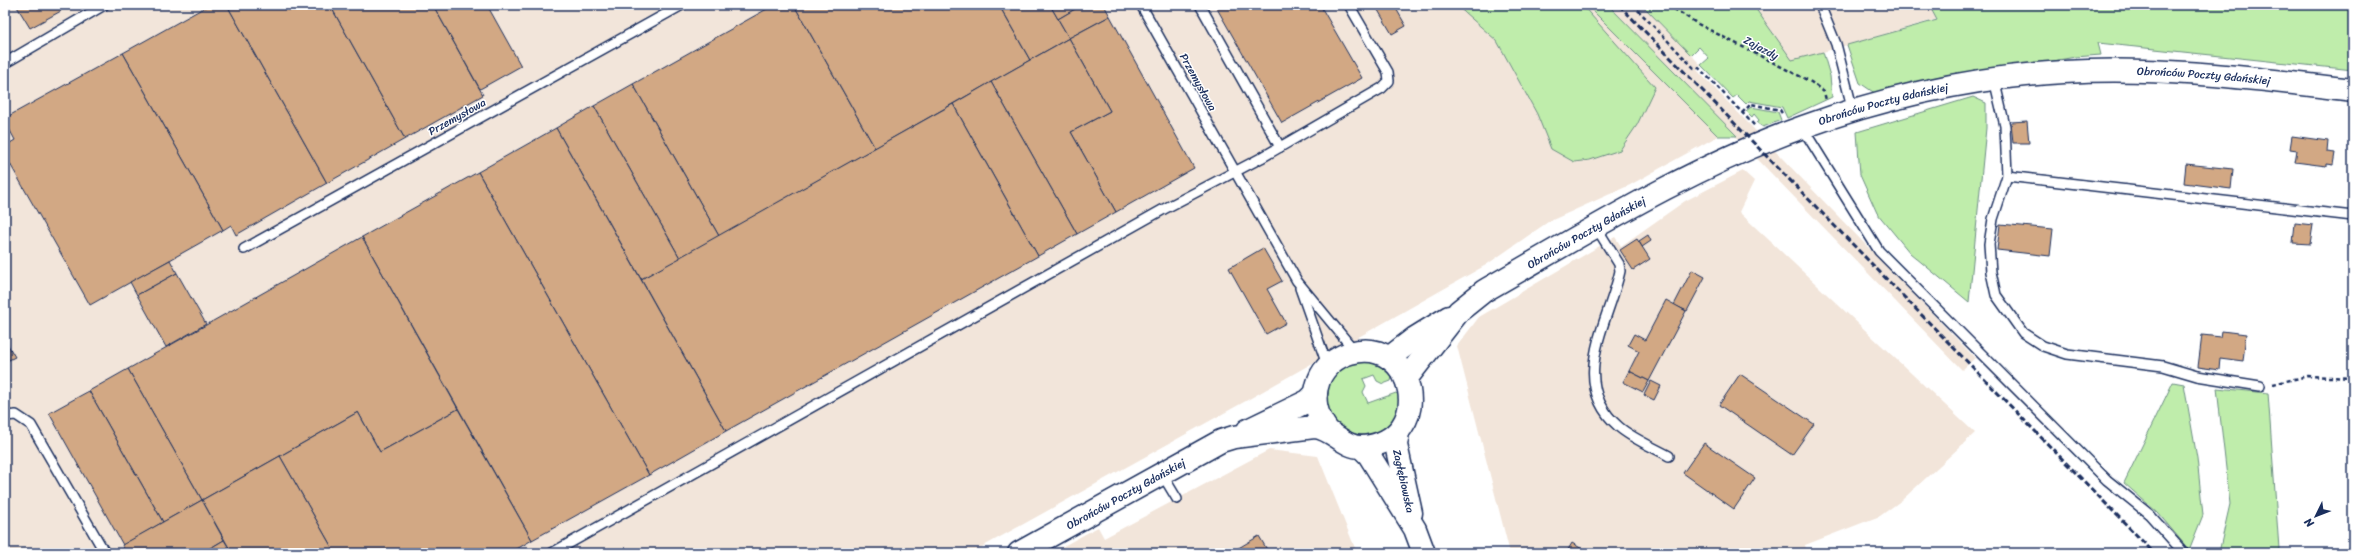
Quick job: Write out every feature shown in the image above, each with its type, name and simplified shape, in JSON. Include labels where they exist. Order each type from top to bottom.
[{"type":"main road","name":"Obrońców Poczty Gdańskiej","points":[[1388,358],[1415,338],[1459,311],[1484,291],[1596,227],[1688,178],[1794,125],[1830,118],[1917,93],[1994,79],[2067,72],[2179,71],[2353,90]]},
{"type":"main road","name":"Obrońców Poczty Gdańskiej","points":[[1406,379],[1459,311]]},
{"type":"main road","points":[[1359,351],[1374,352],[1388,358],[1397,365],[1406,379],[1411,401],[1405,423],[1398,432],[1378,445],[1361,447],[1339,440],[1328,431],[1318,416],[1316,393],[1324,370],[1336,359],[1345,354],[1359,351]]},
{"type":"main road","name":"Obrońców Poczty Gdańskiej","points":[[1019,553],[1206,447],[1234,437],[1308,401],[1316,393]]},
{"type":"main road","name":"Obrońców Poczty Gdańskiej","points":[[1234,437],[1314,427],[1328,431]]},
{"type":"main road","name":"Zagłębiowska","points":[[1398,432],[1396,445],[1415,529],[1424,553]]},
{"type":"main road","name":"Zagłębiowska","points":[[1361,447],[1369,455],[1415,529]]},
{"type":"lane","points":[[5,63],[104,5]]},
{"type":"lane","name":"Przemysłowa","points":[[244,249],[682,5]]},
{"type":"lane","name":"Przemysłowa","points":[[1141,5],[1297,281]]},
{"type":"lane","points":[[1200,5],[1280,147]]},
{"type":"lane","points":[[552,553],[1164,209],[1280,147],[1382,88],[1389,81],[1388,72],[1349,5]]},
{"type":"lane","points":[[1820,5],[1836,44],[1853,111]]},
{"type":"lane","points":[[1994,79],[2005,126],[2007,176],[1993,218],[1990,244],[1990,272],[1996,295],[2023,333],[2044,346],[2067,354],[2163,366],[2197,376],[2260,386]]},
{"type":"lane","points":[[1794,125],[1879,251],[2107,480],[2149,514],[2184,553]]},
{"type":"lane","points":[[2007,176],[2353,216]]},
{"type":"lane","points":[[1596,227],[1618,264],[1620,271],[1594,358],[1596,388],[1600,404],[1620,427],[1669,456]]},
{"type":"lane","points":[[1297,281],[1349,346],[1359,351]]},
{"type":"lane","points":[[1297,281],[1326,359],[1324,370]]},
{"type":"lane","points":[[5,416],[16,415],[31,425],[105,553]]},
{"type":"lane","points":[[1161,472],[1177,499]]},
{"type":"path","points":[[1633,5],[1694,68],[1699,68],[1757,128]]},
{"type":"path","name":"Zajazdy","points":[[1668,5],[1698,24],[1811,82],[1824,92],[1830,118]]},
{"type":"path","points":[[1742,113],[1751,104],[1780,110],[1794,125]]},
{"type":"path","points":[[2260,386],[2308,376],[2353,378]]},
{"type":"shaded area","points":[[5,5],[1587,5],[1718,136],[1630,185],[1548,222],[1486,265],[1244,402],[971,553],[5,553]]},
{"type":"shaded area","points":[[1608,5],[1642,5],[1701,65],[1697,70],[1975,358],[1962,370]]},
{"type":"shaded area","points":[[1753,5],[1929,5],[1937,19],[1792,61]]},
{"type":"shaded area","points":[[1743,171],[1754,181],[1739,212],[1975,433],[1902,500],[1880,516],[1805,545],[1807,553],[1510,553],[1457,346],[1479,317],[1615,237],[1621,246],[1685,201]]},
{"type":"shaded area","points":[[1269,450],[1318,456],[1357,553],[1051,553],[1098,527],[1104,538]]},
{"type":"green space","points":[[1456,5],[1582,5],[1655,87],[1637,125],[1620,150],[1590,160],[1574,162],[1551,149],[1537,114],[1497,41]]},
{"type":"green space","points":[[1587,5],[1608,5],[1737,136],[1718,136]]},
{"type":"green space","points":[[1642,5],[1753,5],[1792,60],[1823,52],[1830,76],[1832,97],[1787,118],[1782,107],[1749,101],[1746,104],[1737,95],[1733,98],[1701,65],[1709,58],[1699,47],[1691,55]]},
{"type":"green space","points":[[1929,5],[2353,5],[2353,70],[2098,43],[2101,55],[2075,57],[1876,94],[1860,83],[1847,45],[1937,20]]},
{"type":"green space","points":[[1973,97],[1986,103],[1986,128],[1969,302],[1910,253],[1877,213],[1860,175],[1857,132]]},
{"type":"green space","points":[[1751,107],[1778,112],[1781,120],[1763,127],[1757,123],[1759,120],[1754,114],[1752,117],[1746,111]]},
{"type":"green space","points":[[1368,362],[1379,365],[1392,377],[1391,381],[1383,384],[1377,381],[1374,375],[1363,379],[1366,386],[1363,392],[1368,403],[1396,393],[1401,396],[1395,417],[1389,426],[1369,435],[1353,435],[1340,429],[1331,418],[1326,404],[1327,389],[1334,376],[1347,366]]},
{"type":"green space","points":[[2173,382],[2184,384],[2197,458],[2203,515],[2189,550],[2158,513],[2124,483]]},
{"type":"green space","points":[[2217,388],[2268,393],[2279,549],[2275,553],[2223,553],[2220,548],[2230,504]]},
{"type":"building","points":[[16,5],[58,5],[61,11],[30,28]]},
{"type":"building","points":[[209,5],[227,5],[327,183],[236,235],[231,225],[223,230],[123,53]]},
{"type":"building","points":[[227,5],[330,5],[405,139],[327,183]]},
{"type":"building","points":[[330,5],[433,5],[483,95],[405,139]]},
{"type":"building","points":[[433,5],[487,5],[521,66],[480,89]]},
{"type":"building","points":[[774,5],[794,5],[875,148],[719,236],[633,84]]},
{"type":"building","points":[[794,5],[999,5],[1030,60],[875,148]]},
{"type":"building","points":[[999,5],[1050,5],[1069,38],[1030,60]]},
{"type":"building","points":[[1050,5],[1082,5],[1058,19]]},
{"type":"building","points":[[1082,5],[1104,5],[1110,16],[1069,38],[1058,19]]},
{"type":"building","points":[[1215,5],[1320,5],[1362,78],[1282,123]]},
{"type":"building","points":[[1375,5],[1394,5],[1406,26],[1392,34]]},
{"type":"building","points":[[1110,16],[1194,168],[1116,212],[1071,132],[1110,111],[1069,38]]},
{"type":"building","points":[[1069,38],[1110,111],[1071,132],[1116,212],[1077,234],[991,82]]},
{"type":"building","points":[[123,53],[223,230],[90,305],[5,155],[5,146],[15,140],[7,125],[5,126],[5,118]]},
{"type":"building","points":[[991,82],[1077,234],[1038,256],[953,104]]},
{"type":"building","points":[[633,84],[719,236],[680,258],[594,106]]},
{"type":"building","points":[[5,91],[10,99],[5,102]]},
{"type":"building","points":[[953,104],[1038,256],[726,431],[641,279]]},
{"type":"building","points":[[594,106],[680,258],[641,279],[556,128]]},
{"type":"building","points":[[2027,121],[2029,143],[2013,143],[2011,122]]},
{"type":"building","points":[[556,128],[726,431],[649,475],[478,172]]},
{"type":"building","points":[[2292,136],[2328,141],[2327,152],[2335,153],[2333,165],[2326,164],[2326,166],[2295,162],[2297,150],[2290,149]]},
{"type":"building","points":[[2186,164],[2233,169],[2231,189],[2184,183]]},
{"type":"building","points":[[478,172],[649,475],[532,540],[362,237]]},
{"type":"building","points":[[2295,223],[2313,225],[2310,244],[2293,243]]},
{"type":"building","points":[[2000,224],[2053,229],[2050,256],[1997,250]]},
{"type":"building","points":[[1648,235],[1651,241],[1642,247],[1639,241]]},
{"type":"building","points":[[362,237],[458,409],[380,452],[358,412],[202,500],[128,369]]},
{"type":"building","points":[[1637,239],[1650,259],[1633,270],[1620,250]]},
{"type":"building","points":[[1263,248],[1282,281],[1267,289],[1286,323],[1266,334],[1229,268]]},
{"type":"building","points":[[170,260],[177,273],[137,295],[130,282]]},
{"type":"building","points":[[1692,270],[1705,277],[1687,311],[1674,305]]},
{"type":"building","points":[[177,273],[206,324],[166,347],[137,295]]},
{"type":"building","points":[[1666,300],[1686,311],[1649,381],[1629,371],[1639,351],[1628,345],[1634,334],[1645,340]]},
{"type":"building","points":[[2222,331],[2246,334],[2243,361],[2220,358],[2219,370],[2198,367],[2202,335],[2221,337]]},
{"type":"building","points":[[5,340],[15,357],[5,362]]},
{"type":"building","points":[[128,369],[202,500],[163,522],[89,391]]},
{"type":"building","points":[[1629,371],[1649,381],[1643,392],[1623,382]]},
{"type":"building","points":[[1740,374],[1814,424],[1792,455],[1719,405]]},
{"type":"building","points":[[1651,381],[1661,386],[1654,400],[1644,395]]},
{"type":"building","points":[[89,391],[163,522],[123,545],[49,413]]},
{"type":"building","points":[[458,409],[532,540],[510,553],[335,553],[280,456],[358,412],[380,452]]},
{"type":"building","points":[[1704,443],[1755,478],[1734,509],[1683,473]]},
{"type":"building","points":[[280,456],[335,553],[232,553],[202,500]]},
{"type":"building","points":[[202,500],[224,540],[202,553],[126,553],[122,545]]},
{"type":"building","points":[[1259,536],[1269,553],[1230,553]]},
{"type":"building","points":[[224,540],[232,553],[202,553]]},
{"type":"building","points":[[1572,543],[1589,553],[1566,553]]},
{"type":"railway","points":[[1619,5],[2154,553]]}]
